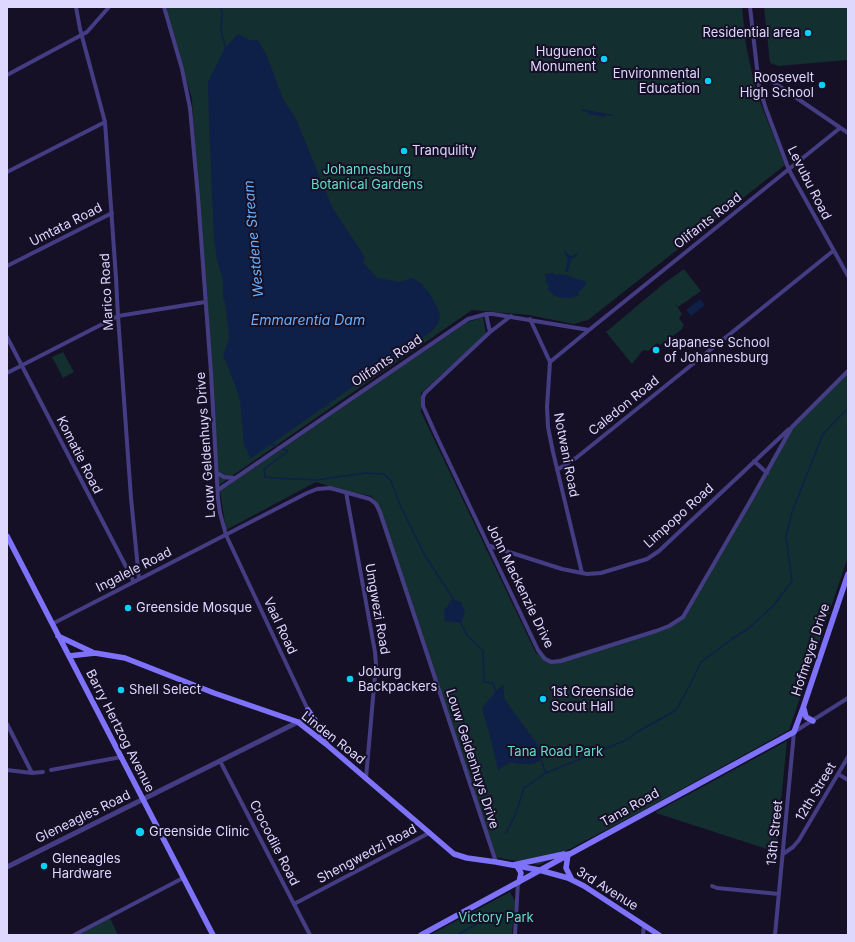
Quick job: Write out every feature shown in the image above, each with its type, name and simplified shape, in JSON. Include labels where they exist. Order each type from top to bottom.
[{"type":"main road","name":"Barry Hertzog Avenue","points":[[7,536],[213,935]]},
{"type":"main road","name":"Hofmeyer Drive","points":[[794,732],[804,708],[848,574]]},
{"type":"main road","points":[[58,636],[95,654]]},
{"type":"main road","name":"Linden Road","points":[[69,656],[95,654],[125,658],[214,693],[298,722],[326,744],[457,856],[539,870]]},
{"type":"main road","points":[[804,708],[806,717],[813,721]]},
{"type":"main road","points":[[308,710],[315,720],[326,744]]},
{"type":"main road","name":"Tana Road","points":[[421,935],[794,732]]},
{"type":"main road","points":[[514,866],[570,853],[566,868],[572,880]]},
{"type":"main road","points":[[514,866],[521,873],[519,882]]},
{"type":"main road","name":"3rd Avenue","points":[[539,870],[564,876],[572,880],[659,935]]},
{"type":"street","name":"Marico Road","points":[[76,7],[82,36],[105,122],[131,498],[139,579]]},
{"type":"street","points":[[7,75],[82,36],[90,30],[109,7]]},
{"type":"street","name":"Louw Geldenhuys Drive","points":[[164,7],[182,69],[190,108],[198,197],[218,490],[220,513],[226,535],[312,491],[324,488],[346,492],[370,499],[378,508],[496,862]]},
{"type":"street","name":"Levubu Road","points":[[750,7],[759,86],[763,99],[789,170],[848,276]]},
{"type":"street","points":[[757,71],[848,133]]},
{"type":"street","points":[[7,172],[105,122]]},
{"type":"street","name":"Olifants Road","points":[[550,362],[662,269],[789,170],[840,128]]},
{"type":"street","name":"Umtata Road","points":[[7,266],[112,213]]},
{"type":"street","name":"Caledon Road","points":[[557,470],[576,458],[834,250]]},
{"type":"street","points":[[7,373],[118,316],[205,302]]},
{"type":"street","points":[[486,314],[490,332]]},
{"type":"street","name":"Olifants Road","points":[[218,490],[462,323],[476,316],[486,314],[511,316],[588,330]]},
{"type":"street","name":"John Mackenzie Drive","points":[[511,316],[490,332],[425,393],[423,400],[426,414],[490,546],[538,650],[548,661],[561,661],[660,629],[673,624],[683,617],[767,473],[792,427],[848,371]]},
{"type":"street","name":"Notwani Road","points":[[530,319],[550,362],[547,417],[557,470],[582,573]]},
{"type":"street","name":"Komatie Road","points":[[7,337],[134,582]]},
{"type":"street","name":"Limpopo Road","points":[[490,546],[582,573],[601,573],[647,558],[654,555],[792,427]]},
{"type":"street","points":[[754,461],[767,473]]},
{"type":"street","points":[[217,473],[224,477],[234,478]]},
{"type":"street","name":"Umgwezi Road","points":[[346,492],[376,658],[366,778]]},
{"type":"street","name":"Ingalele Road","points":[[52,624],[226,535]]},
{"type":"street","name":"Vaal Road","points":[[226,535],[308,710]]},
{"type":"street","name":"Tana Road","points":[[794,732],[848,698]]},
{"type":"street","points":[[298,722],[304,718],[308,710]]},
{"type":"street","name":"Gleneagles Road","points":[[7,867],[298,722]]},
{"type":"street","points":[[7,724],[32,773]]},
{"type":"street","name":"13th Street","points":[[775,935],[794,732]]},
{"type":"street","points":[[51,770],[121,757]]},
{"type":"street","name":"12th Street","points":[[783,854],[797,842],[848,757]]},
{"type":"street","name":"Crocodile Road","points":[[220,761],[310,935]]},
{"type":"street","points":[[7,770],[32,773],[44,772]]},
{"type":"street","points":[[838,774],[848,780]]},
{"type":"street","name":"Shengwedzi Road","points":[[294,904],[429,833]]},
{"type":"street","points":[[74,935],[184,878]]},
{"type":"street","points":[[515,935],[519,882]]},
{"type":"street","points":[[712,886],[717,888],[779,894]]},
{"type":"street","points":[[643,935],[644,925]]},
{"type":"green space","name":"Johannesburg Botanical Gardens","points":[[165,7],[742,7],[746,45],[756,92],[785,165],[588,320],[573,324],[529,315],[472,310],[219,485],[204,301],[192,99]]},
{"type":"green space","name":"Residential area","points":[[764,7],[848,7],[848,60],[778,66],[770,63]]},
{"type":"green space","points":[[684,269],[701,291],[678,307],[673,300],[682,314],[679,318],[684,325],[681,330],[660,345],[657,343],[648,351],[643,350],[632,364],[606,332],[662,285]]},
{"type":"green space","name":"Tana Road Park","points":[[483,317],[486,334],[421,393],[421,412],[536,653],[554,660],[667,626],[683,616],[790,426],[848,373],[848,557],[789,730],[640,812],[539,865],[494,857],[372,496],[344,491],[316,482],[226,530],[220,491],[466,323]]},
{"type":"green space","points":[[63,352],[74,372],[63,378],[52,357]]},
{"type":"green space","points":[[787,741],[776,852],[656,813],[656,812]]},
{"type":"green space","name":"Victory Park","points":[[510,892],[515,901],[512,935],[430,935]]},
{"type":"green space","points":[[110,918],[118,935],[75,935]]},
{"type":"water","name":"Emmarentia Dam","points":[[238,34],[250,40],[258,40],[267,56],[283,99],[296,119],[332,207],[365,257],[363,262],[377,278],[400,282],[412,278],[421,283],[430,294],[440,313],[439,323],[432,331],[250,459],[244,445],[240,401],[235,384],[223,355],[229,340],[229,335],[225,302],[223,298],[223,280],[217,260],[214,239],[209,122],[208,82],[225,48]]},
{"type":"water","points":[[582,109],[613,115],[605,115],[605,117],[588,114],[588,112],[581,111]]},
{"type":"water","points":[[564,250],[570,256],[573,256],[576,253],[578,254],[571,259],[568,272],[565,272],[568,258],[565,255]]},
{"type":"water","points":[[554,273],[554,275],[566,275],[587,282],[578,293],[579,295],[571,298],[560,298],[547,289],[549,287],[545,274]]},
{"type":"water","points":[[700,299],[705,305],[691,316],[686,310]]},
{"type":"water","points":[[453,599],[461,602],[465,613],[461,623],[445,621],[444,610]]},
{"type":"water","points":[[503,685],[505,700],[538,745],[541,760],[533,764],[510,762],[498,770],[482,708]]},
{"type":"waterway","name":"Westdene Stream","points":[[221,7],[221,31],[226,49]]},
{"type":"waterway","points":[[546,773],[626,740],[676,710],[701,662],[749,628],[774,605],[792,581],[786,537],[792,512],[823,434],[848,408]]},
{"type":"waterway","name":"Westdene Stream","points":[[271,444],[278,447]]},
{"type":"waterway","points":[[282,449],[288,451],[264,469],[265,477],[316,480],[365,473],[384,474],[391,481],[401,507],[424,554],[454,600]]},
{"type":"waterway","points":[[461,623],[467,635],[483,651],[484,682],[493,683],[496,692]]},
{"type":"waterway","points":[[506,833],[516,813],[524,788],[546,773],[541,760],[539,759]]},
{"type":"waterway","points":[[457,935],[498,912]]},
{"type":"place","name":"Residential area","points":[[808,33]]},
{"type":"place","name":"Huguenot Monument","points":[[604,59]]},
{"type":"place","name":"Environmental Education","points":[[708,81]]},
{"type":"place","name":"Roosevelt High School","points":[[822,85]]},
{"type":"place","name":"Tranquility","points":[[404,151]]},
{"type":"place","name":"Japanese School of Johannesburg","points":[[656,350]]},
{"type":"place","name":"Greenside Mosque","points":[[128,608]]},
{"type":"place","name":"Joburg Backpackers","points":[[350,679]]},
{"type":"place","name":"Shell Select","points":[[121,690]]},
{"type":"place","name":"1st Greenside Scout Hall","points":[[543,699]]},
{"type":"place","name":"Greenside Clinic","points":[[140,832]]},
{"type":"place","name":"Gleneagles Hardware","points":[[44,866]]}]
